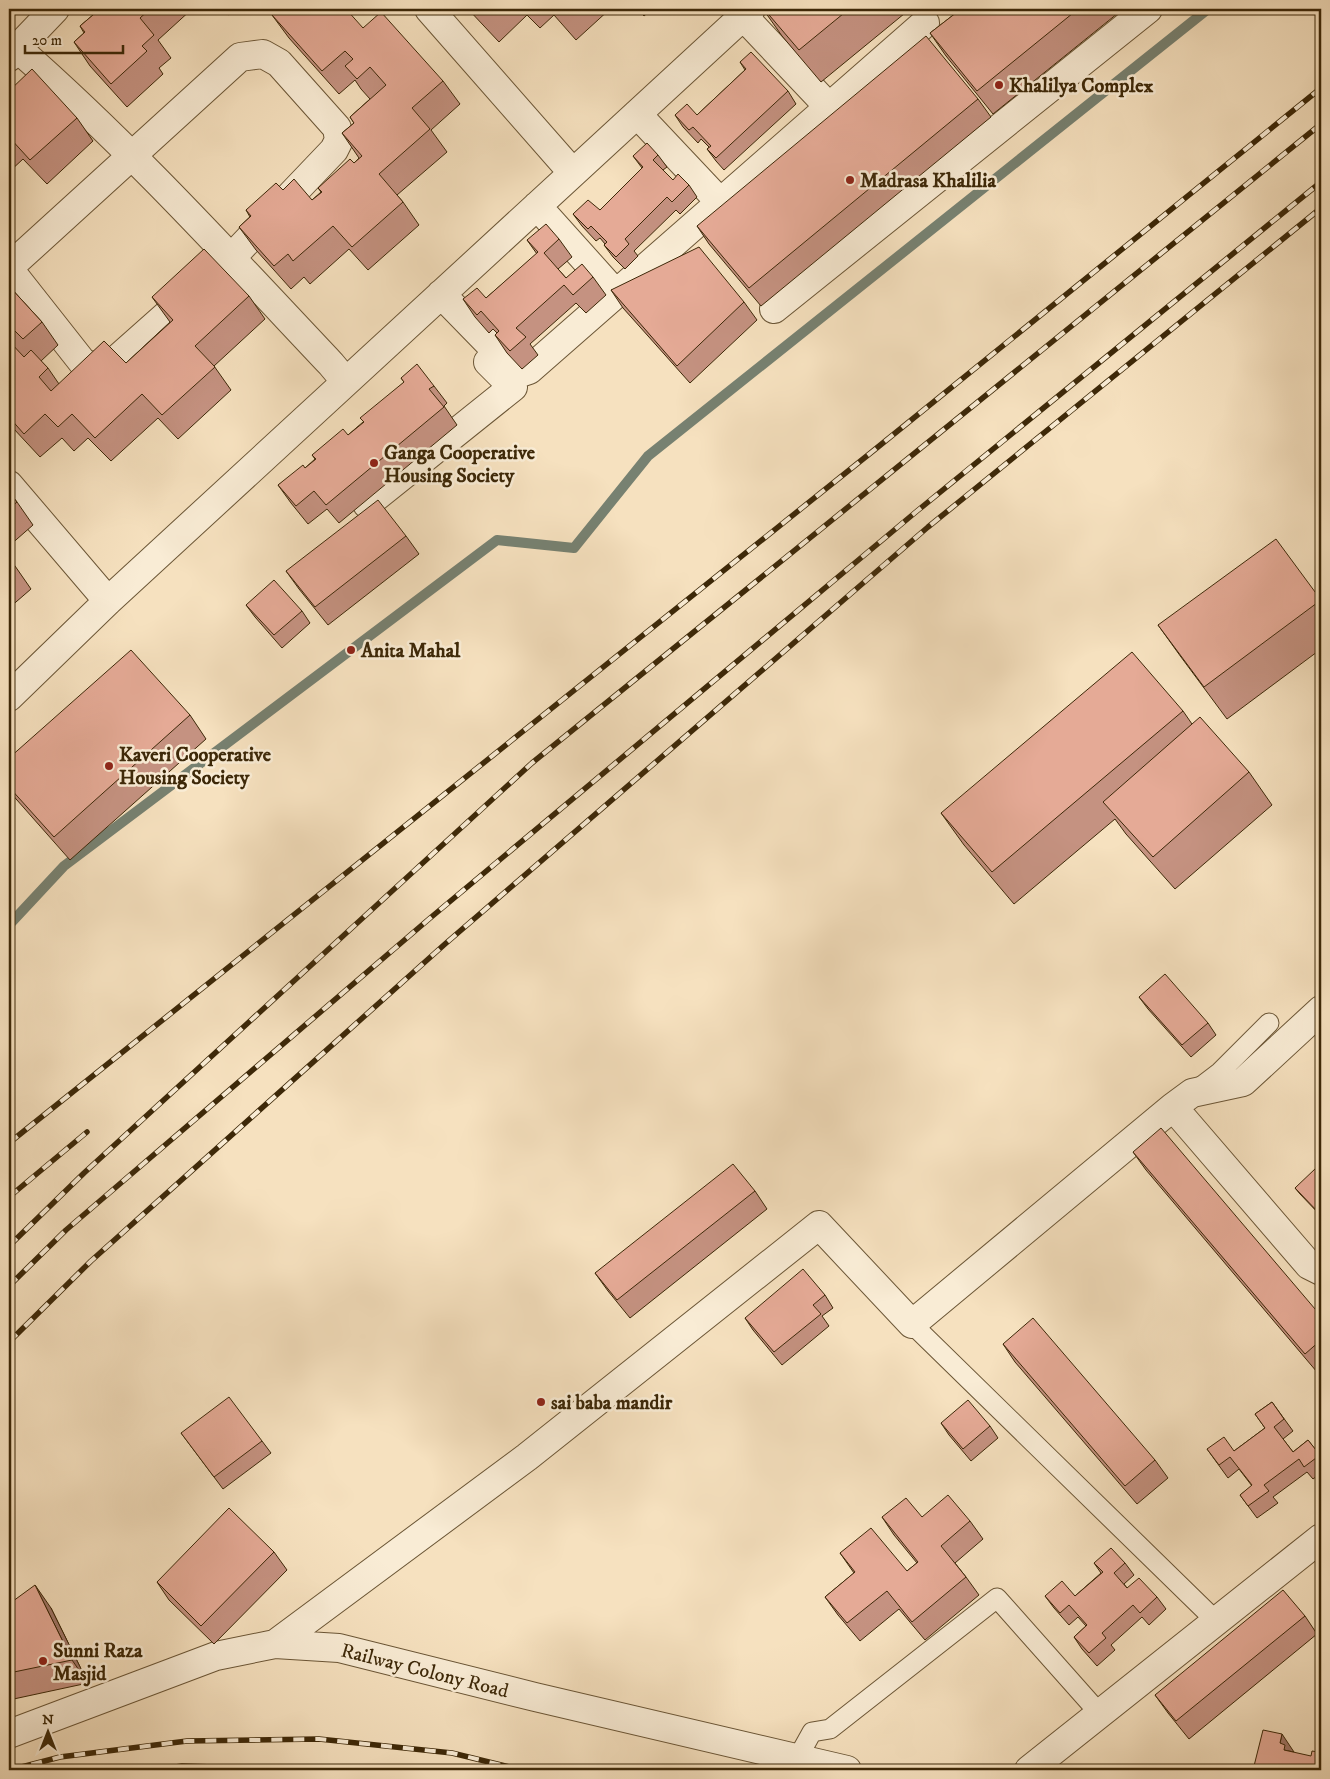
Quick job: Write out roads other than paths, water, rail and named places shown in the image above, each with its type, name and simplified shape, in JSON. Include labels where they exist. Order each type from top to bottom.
[{"type":"street","points":[[54,9],[13,52],[132,157],[232,258],[346,382]]},
{"type":"street","points":[[428,9],[573,173]]},
{"type":"street","points":[[774,309],[1148,9]]},
{"type":"street","points":[[9,697],[108,601],[747,12],[829,107]]},
{"type":"street","points":[[436,299],[515,370],[520,373],[529,370],[925,23]]},
{"type":"street","points":[[263,54],[279,63],[338,128],[339,140],[334,150],[232,258],[115,361],[99,368],[83,363],[16,278],[11,269],[16,260],[240,58],[263,54]]},
{"type":"street","points":[[637,114],[720,202]]},
{"type":"street","points":[[537,206],[616,294]]},
{"type":"street","points":[[367,504],[512,387],[436,299]]},
{"type":"street","points":[[9,485],[108,601]]},
{"type":"street","points":[[275,1644],[528,1456],[819,1225],[912,1324],[1182,1100],[1242,1082],[1321,1010]]},
{"type":"street","points":[[1182,1100],[1309,1265],[1321,1271]]},
{"type":"street","points":[[1029,1770],[1321,1538]]},
{"type":"street","name":"Railway Colony Road","points":[[9,1734],[216,1656],[275,1644],[339,1648],[535,1698],[847,1770]]},
{"type":"lane","points":[[1182,1100],[1220,1072],[1269,1023]]},
{"type":"lane","points":[[912,1324],[1216,1621]]},
{"type":"lane","points":[[797,1759],[812,1732],[830,1729],[997,1598],[1100,1714]]},
{"type":"waterway","points":[[9,925],[64,866],[497,540],[574,548],[648,456],[1208,9]]},
{"type":"railway","points":[[9,1143],[873,451],[1321,88]]},
{"type":"railway","points":[[9,1246],[84,1173],[532,763],[1321,124]]},
{"type":"railway","points":[[9,1286],[66,1230],[429,919],[917,511],[1321,182]]},
{"type":"railway","points":[[9,1342],[91,1261],[445,944],[928,527],[1321,208]]},
{"type":"railway","points":[[9,1197],[87,1132]]},
{"type":"railway","points":[[10,1770],[60,1757],[187,1741],[319,1739],[452,1753],[522,1770]]},
{"type":"railway","points":[[155,1770],[182,1766],[321,1770]]},
{"type":"place","name":"Khalilya Complex","points":[[999,85]]},
{"type":"place","name":"Madrasa Khalilia","points":[[850,180]]},
{"type":"place","name":"Ganga Cooperative Housing Society","points":[[374,463]]},
{"type":"place","name":"Anita Mahal","points":[[351,650]]},
{"type":"place","name":"Kaveri Cooperative Housing Society","points":[[109,766]]},
{"type":"place","name":"sai baba mandir","points":[[541,1402]]},
{"type":"place","name":"Sunni Raza Masjid","points":[[43,1661]]}]
